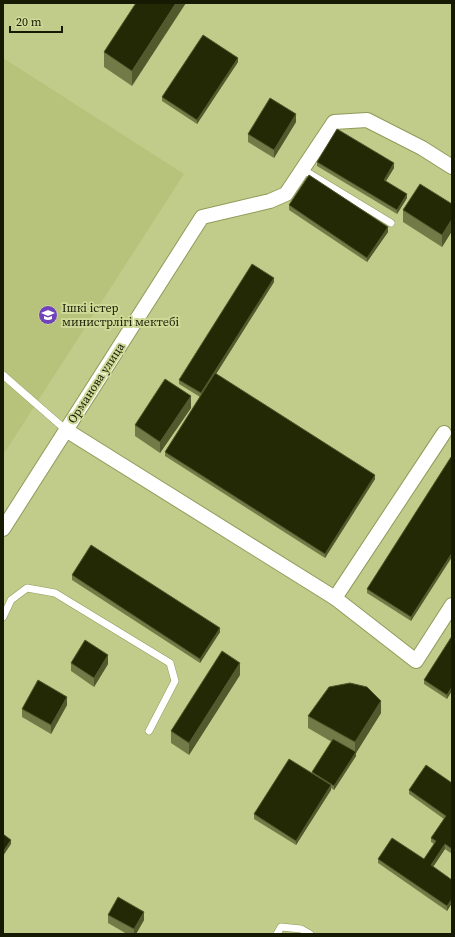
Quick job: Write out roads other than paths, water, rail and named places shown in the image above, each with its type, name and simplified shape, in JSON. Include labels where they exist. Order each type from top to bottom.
[{"type":"street","points":[[302,169],[334,122],[367,120],[422,148],[452,167]]},
{"type":"street","name":"Орманова улица","points":[[3,529],[202,217],[270,201],[286,194],[302,169]]},
{"type":"street","points":[[66,430],[335,598],[416,661],[452,605]]},
{"type":"street","points":[[335,598],[444,433]]},
{"type":"lane","points":[[302,169],[391,222]]},
{"type":"lane","points":[[3,375],[66,430]]},
{"type":"lane","points":[[3,617],[11,600],[27,588],[55,593],[170,663],[175,681],[149,731]]},
{"type":"lane","points":[[277,934],[281,927],[301,929],[310,934]]},
{"type":"place","name":"Ішкі істер министрлігі мектебі","points":[[48,315]]}]
